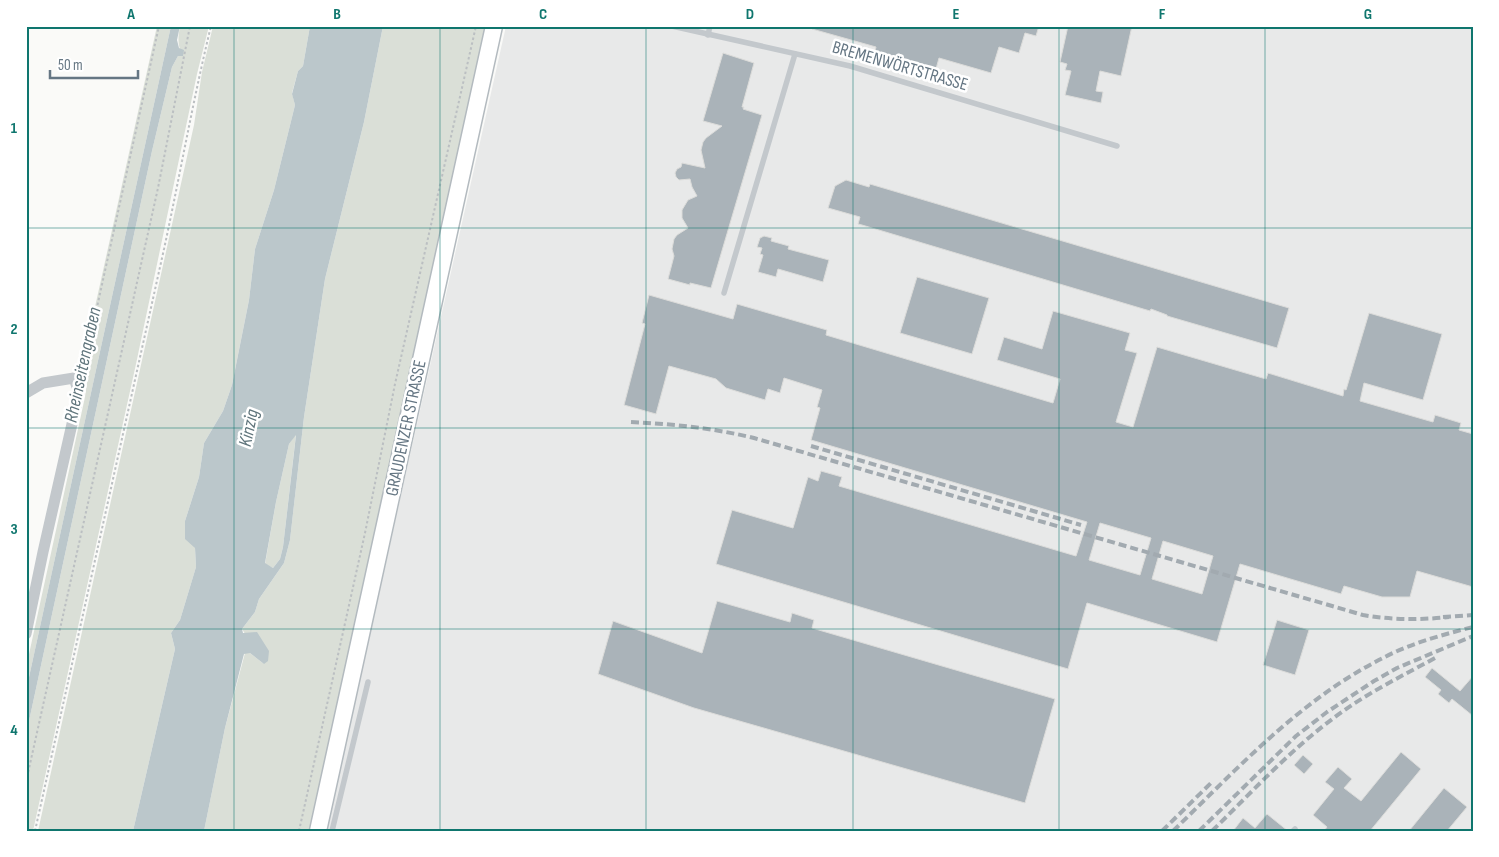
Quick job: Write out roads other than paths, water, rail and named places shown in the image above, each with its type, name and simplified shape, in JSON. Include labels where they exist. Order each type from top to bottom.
[{"type":"street","name":"GRAUDENZER STRASSE","points":[[318,831],[494,26]]},
{"type":"street","points":[[26,393],[43,383],[74,378],[78,394],[26,634]]},
{"type":"lane","name":"BREMENWÖRTSTRASSE","points":[[672,26],[850,66],[1117,146]]},
{"type":"lane","points":[[708,34],[710,26]]},
{"type":"lane","points":[[724,293],[795,54]]},
{"type":"lane","points":[[332,831],[368,682]]},
{"type":"water","points":[[171,26],[180,26],[177,40],[179,48],[184,50],[183,56],[178,56],[172,67],[152,151],[26,735],[26,691]]},
{"type":"water","name":"Kinzig","points":[[310,26],[383,26],[364,122],[325,279],[304,417],[290,540],[284,563],[259,599],[255,612],[242,629],[243,633],[257,632],[269,651],[268,661],[264,664],[250,653],[244,654],[225,728],[204,831],[133,831],[175,649],[171,633],[180,620],[196,567],[195,548],[185,539],[185,521],[199,477],[204,443],[223,411],[232,385],[249,300],[255,249],[274,190],[295,105],[292,94],[298,71],[303,66]],"holes":[[[296,435],[280,559],[273,568],[265,563],[289,444]]]},
{"type":"railway","points":[[631,422],[692,427],[754,438],[1363,615],[1406,619],[1449,617]]},
{"type":"railway","points":[[811,446],[1081,525]]},
{"type":"railway","points":[[1443,617],[1473,615]]},
{"type":"railway","points":[[1173,831],[1246,759],[1325,693],[1383,658],[1405,648],[1473,627]]},
{"type":"railway","points":[[1199,831],[1296,736],[1327,712],[1397,668],[1473,636]]},
{"type":"railway","points":[[1212,831],[1302,743],[1318,730],[1360,700],[1437,657]]},
{"type":"railway","points":[[1162,831],[1211,783]]},
{"type":"water label","name":"Rheinseitengraben","points":[[83,365]]}]
